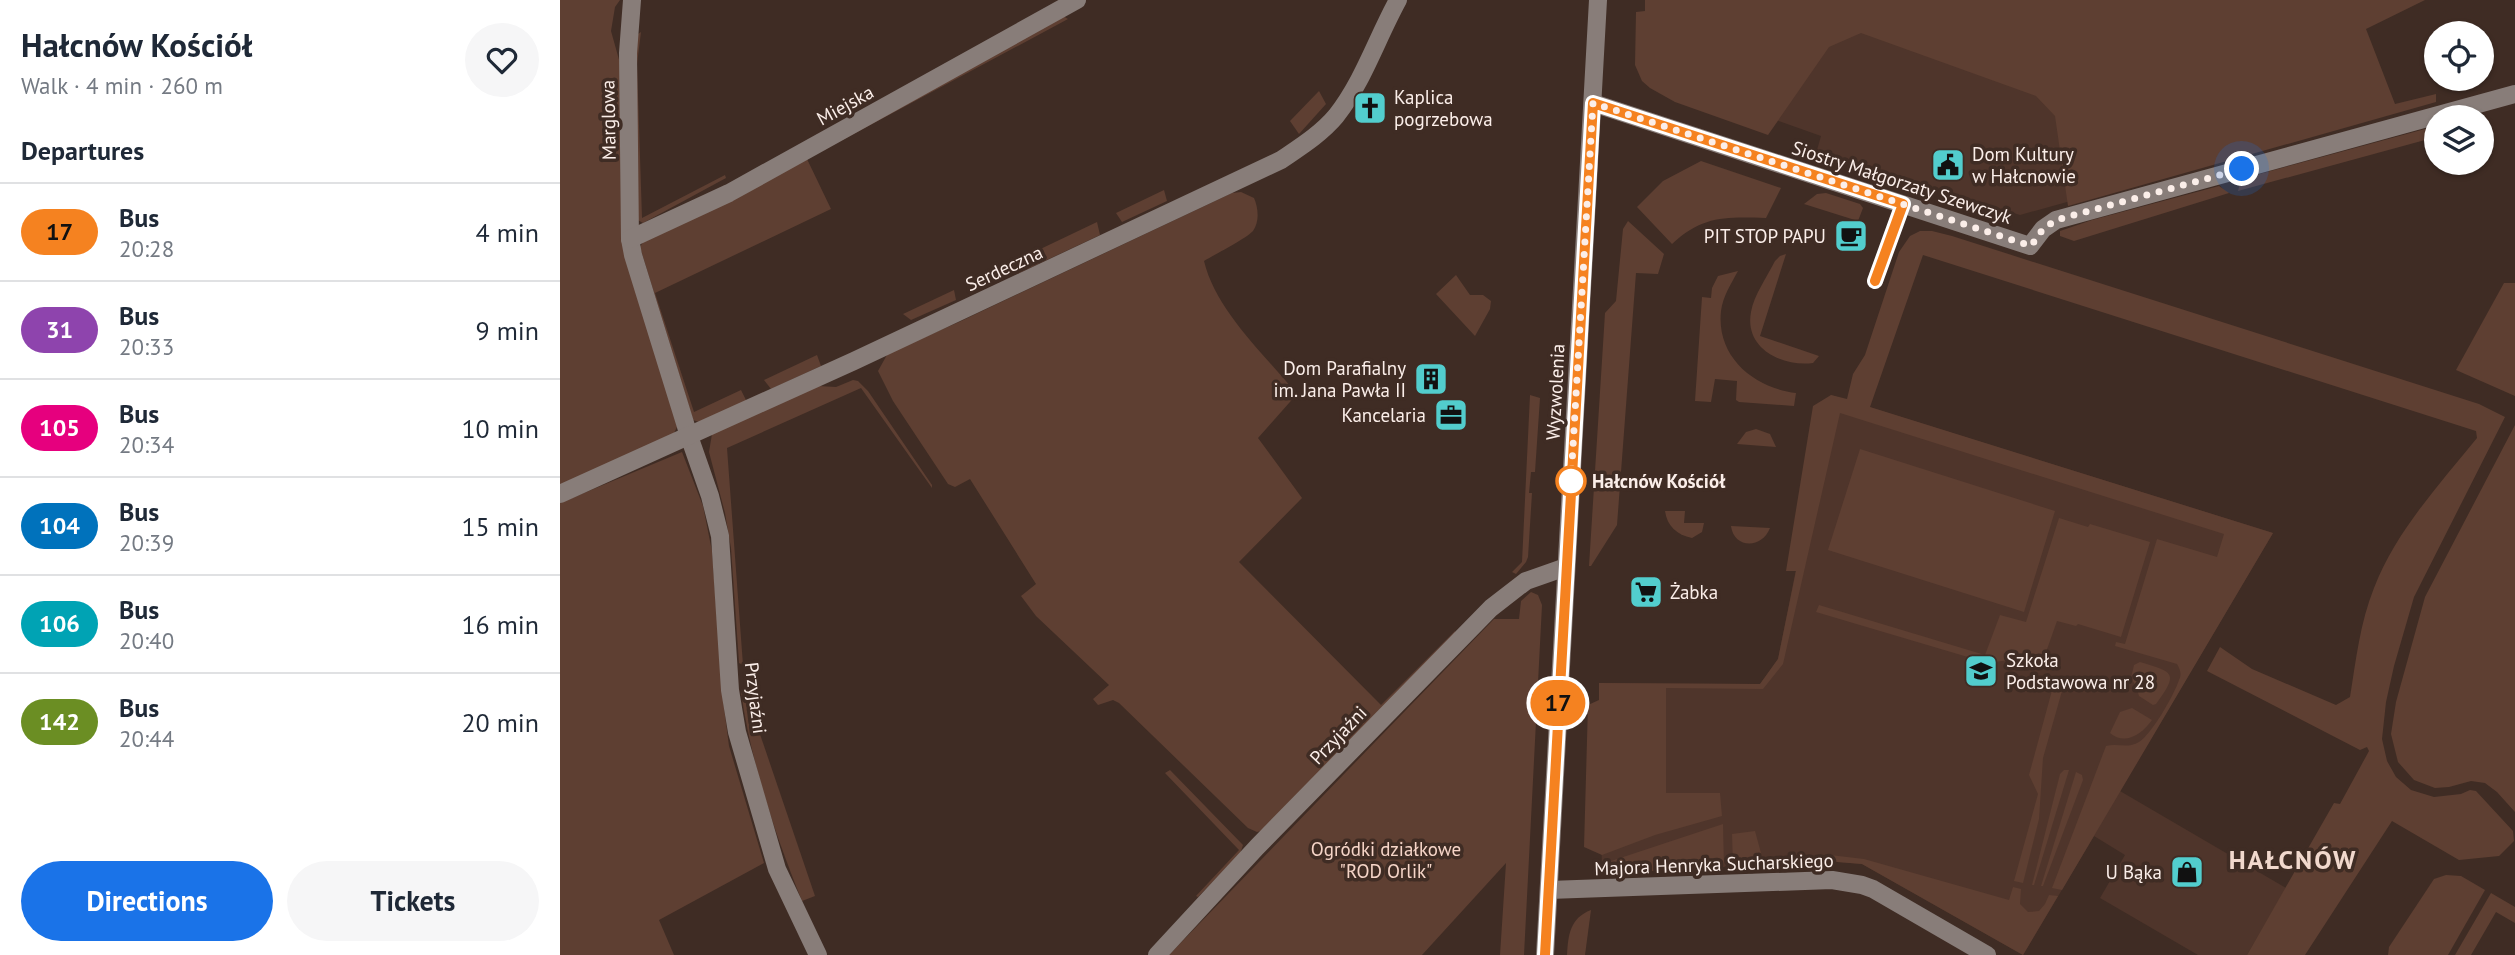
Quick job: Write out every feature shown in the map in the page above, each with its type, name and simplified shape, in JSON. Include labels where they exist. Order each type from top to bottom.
[{"type":"street","name":"Marglowa","points":[[632,0],[628,52],[630,239],[689,436]]},
{"type":"street","points":[[1038,0],[1046,17]]},
{"type":"street","name":"Miejska","points":[[630,239],[729,193],[1077,0]]},
{"type":"street","name":"Serdeczna","points":[[560,494],[854,362],[1281,160],[1335,117],[1348,98],[1398,0]]},
{"type":"street","name":"Wyzwolenia","points":[[1545,955],[1598,0]]},
{"type":"street","name":"Siostry Małgorzaty Szewczyk","points":[[1593,103],[2031,246],[2043,229],[2056,220],[2515,94]]},
{"type":"street","name":"Przyjaźni","points":[[689,436],[710,496],[720,536],[730,690],[737,732],[777,869],[818,955]]},
{"type":"street","name":"Przyjaźni","points":[[1157,955],[1491,608],[1526,581],[1566,567]]},
{"type":"street","name":"Majora Henryka Sucharskiego","points":[[1549,890],[1819,880],[1849,882],[1873,890],[1987,955]]},
{"type":"shaded area","points":[[1677,0],[2099,0],[2279,143],[2020,215],[1881,171],[1876,174],[1851,166],[1850,161],[1817,150],[1821,136],[1685,88]]},
{"type":"shaded area","name":"Szkoła Podstawowa nr 28","points":[[1831,395],[2273,533],[2120,791],[2286,888],[2247,955],[2198,955],[2100,898],[2125,855],[2094,836],[2023,955],[1862,864],[1825,861],[1602,874],[1599,683],[1760,684],[1778,659]]},
{"type":"green space","points":[[560,0],[620,0],[615,7],[611,31],[623,74],[622,229],[678,425],[673,435],[560,486]]},
{"type":"green space","points":[[1645,0],[2425,0],[2366,29],[2395,104],[2436,94],[2436,102],[2068,206],[2055,116],[2036,96],[1861,33],[1829,47],[1768,135],[1675,102],[1642,81],[1635,65],[1636,12],[1645,11]]},
{"type":"green space","points":[[1063,16],[1068,19],[807,159],[831,209],[655,293],[694,412],[741,390],[747,402],[699,422],[693,420],[640,247],[643,242]]},
{"type":"green space","points":[[641,32],[637,64],[642,218],[725,175],[726,178],[643,223],[636,219],[635,36]]},
{"type":"green space","points":[[1319,91],[1326,104],[1299,134],[1290,121]]},
{"type":"green space","points":[[2424,129],[2424,140],[2238,191],[2241,179]]},
{"type":"green space","points":[[1701,161],[1781,188],[1766,218],[1727,218],[1705,223],[1672,244],[1637,207],[1663,181]]},
{"type":"green space","points":[[2219,186],[2229,193],[2074,241],[2060,236],[2060,231],[2092,220]]},
{"type":"green space","points":[[1164,190],[1167,201],[1122,222],[1116,213]]},
{"type":"green space","points":[[1241,192],[1254,198],[1257,206],[1257,223],[1253,231],[1204,261],[1210,279],[1230,315],[1297,394],[1258,438],[1302,498],[1239,562],[1381,705],[1455,631],[1261,831],[1257,832],[1248,828],[1119,703],[1113,700],[1098,705],[1093,699],[1109,685],[1036,616],[1021,596],[1036,584],[970,479],[955,487],[948,484],[893,401],[878,371],[888,353],[1232,193]]},
{"type":"green space","points":[[1826,193],[1860,204],[1863,208],[1858,221],[1804,204],[1817,194]]},
{"type":"green space","points":[[1628,221],[1664,254],[1658,274],[1636,273],[1617,525],[1589,566],[1605,313],[1616,301],[1623,229]]},
{"type":"green space","points":[[1097,222],[1100,235],[1017,274],[1009,264]]},
{"type":"green space","points":[[1920,231],[1952,236],[2479,404],[2505,417],[2414,597],[2394,666],[2382,739],[2387,761],[2396,777],[2411,790],[2434,797],[2476,791],[2513,831],[2514,841],[2499,856],[2459,860],[2392,821],[2305,955],[2247,955],[2334,803],[2340,804],[2369,751],[2367,747],[2360,750],[2207,671],[2220,647],[2252,669],[2336,705],[2350,697],[2365,615],[2383,567],[2419,509],[2477,438],[2476,431],[1923,255],[1870,407],[2273,533],[2062,890],[2052,888],[2106,746],[2131,745],[2144,738],[2162,714],[2180,678],[2177,664],[2115,646],[2116,642],[2125,644],[2157,539],[2217,557],[2224,534],[1840,413],[1783,664],[1763,689],[1666,688],[1666,793],[1720,793],[1722,816],[1655,835],[1602,855],[1584,847],[1588,705],[1599,700],[1599,683],[1760,684],[1778,659],[1796,571],[1786,571],[1813,406],[1831,395],[1847,399],[1853,374],[1865,355],[1899,252],[1910,236]]},
{"type":"green space","points":[[1786,254],[1760,336],[1819,356],[1813,363],[1790,362],[1768,353],[1754,336],[1750,325],[1751,312],[1758,293],[1775,261]]},
{"type":"green space","points":[[1738,271],[1721,311],[1721,328],[1725,343],[1731,356],[1752,377],[1766,385],[1796,393],[1794,406],[1739,402],[1736,400],[1737,381],[1715,379],[1711,402],[1695,401],[1702,297],[1711,298],[1718,276]]},
{"type":"green space","points":[[1456,275],[1470,295],[1483,295],[1491,301],[1490,309],[1475,336],[1436,294]]},
{"type":"green space","points":[[2504,283],[2515,283],[2515,396],[2456,370]]},
{"type":"green space","points":[[954,290],[956,300],[911,320],[903,314]]},
{"type":"green space","points":[[817,355],[821,366],[771,389],[764,380]]},
{"type":"green space","points":[[853,380],[858,381],[868,391],[932,488],[861,388],[727,448],[743,665],[739,663],[731,548],[709,452],[712,434],[818,386],[836,387]]},
{"type":"green space","points":[[1530,395],[1540,398],[1535,472],[1531,472],[1529,493],[1532,493],[1528,557],[1516,574],[1512,572],[1522,562]]},
{"type":"green space","points":[[2515,425],[2515,812],[2485,783],[2471,781],[2435,788],[2414,780],[2398,762],[2391,734],[2396,702],[2425,597]]},
{"type":"green space","points":[[1756,429],[1770,434],[1776,447],[1737,444],[1746,432]]},
{"type":"green space","points":[[1860,449],[2055,511],[2024,612],[1828,550]]},
{"type":"green space","points":[[682,452],[703,506],[712,551],[729,746],[764,863],[659,920],[674,955],[560,955],[560,503]]},
{"type":"green space","points":[[1665,511],[1685,511],[1684,523],[1704,523],[1702,532],[1692,538],[1682,535],[1670,525]]},
{"type":"green space","points":[[2059,518],[2088,527],[2090,524],[2150,542],[2121,637],[2078,624],[2076,626],[2057,621],[2045,655],[1988,663],[1816,612],[1819,605],[1985,655],[2000,615],[2026,622]]},
{"type":"green space","points":[[1731,526],[1770,528],[1761,540],[1749,544],[1737,539]]},
{"type":"green space","name":"Ogródki działkowe \"ROD Orlik\"","points":[[1531,592],[1538,595],[1542,605],[1524,955],[1500,955],[1506,863],[1422,955],[1169,955],[1494,619],[1519,619],[1521,601]]},
{"type":"green space","points":[[2140,662],[2160,668],[2169,675],[2168,686],[2156,704],[2153,705],[2139,696],[2131,678],[2134,665]]},
{"type":"green space","points":[[2054,683],[2060,685],[2062,691],[2043,758],[2039,819],[2023,883],[2014,881],[2038,794],[2029,775]]},
{"type":"green space","points":[[745,690],[815,896],[802,901],[773,824],[758,772],[745,719],[741,692]]},
{"type":"green space","points":[[2132,708],[2152,720],[2133,737],[2121,738],[2110,733],[2120,712]]},
{"type":"green space","points":[[1170,770],[1243,845],[1240,854],[1198,897],[1196,896],[1239,850],[1165,773]]},
{"type":"green space","points":[[2069,770],[2032,885],[2060,774]]},
{"type":"green space","points":[[2076,772],[2082,775],[2083,780],[2041,886]]},
{"type":"green space","points":[[1723,824],[1724,867],[1602,874],[1602,864]]},
{"type":"green space","points":[[1755,831],[1764,864],[1733,866],[1732,834]]},
{"type":"green space","points":[[1830,855],[1864,859],[2009,900],[2013,887],[2021,889],[2020,904],[2028,912],[2039,911],[2049,895],[2058,896],[2023,955],[1862,864],[1825,861]]},
{"type":"green space","points":[[2446,875],[2461,876],[2485,890],[2448,955],[2388,955],[2389,947],[2434,879]]},
{"type":"green space","points":[[2491,893],[2515,907],[2515,923],[2496,912],[2471,955],[2455,955]]},
{"type":"green space","points":[[1591,910],[1585,955],[1567,955],[1569,934],[1574,922]]},
{"type":"bus line","name":"17","points":[[1545,955],[1593,103],[1903,204],[1875,281]]},
{"type":"place","name":"Kaplica pogrzebowa","points":[[1370,108]]},
{"type":"place","name":"Dom Kultury w Hałcnowie","points":[[1948,165]]},
{"type":"place","name":"PIT STOP PAPU","points":[[1851,236]]},
{"type":"place","name":"Dom Parafialny im. Jana Pawła II","points":[[1431,379]]},
{"type":"place","name":"Kancelaria","points":[[1451,415]]},
{"type":"place","name":"Hałcnów Kościół","points":[[1571,481]]},
{"type":"place","name":"Żabka","points":[[1646,592]]},
{"type":"place","name":"Szkoła Podstawowa nr 28","points":[[1981,671]]},
{"type":"place","name":"U Bąka","points":[[2187,872]]},
{"type":"district","name":"HAŁCNÓW","points":[[2293,859]]},
{"type":"route","points":[[1571,481],[1593,103],[2031,246],[2043,229],[2056,220],[2242,169]]}]
